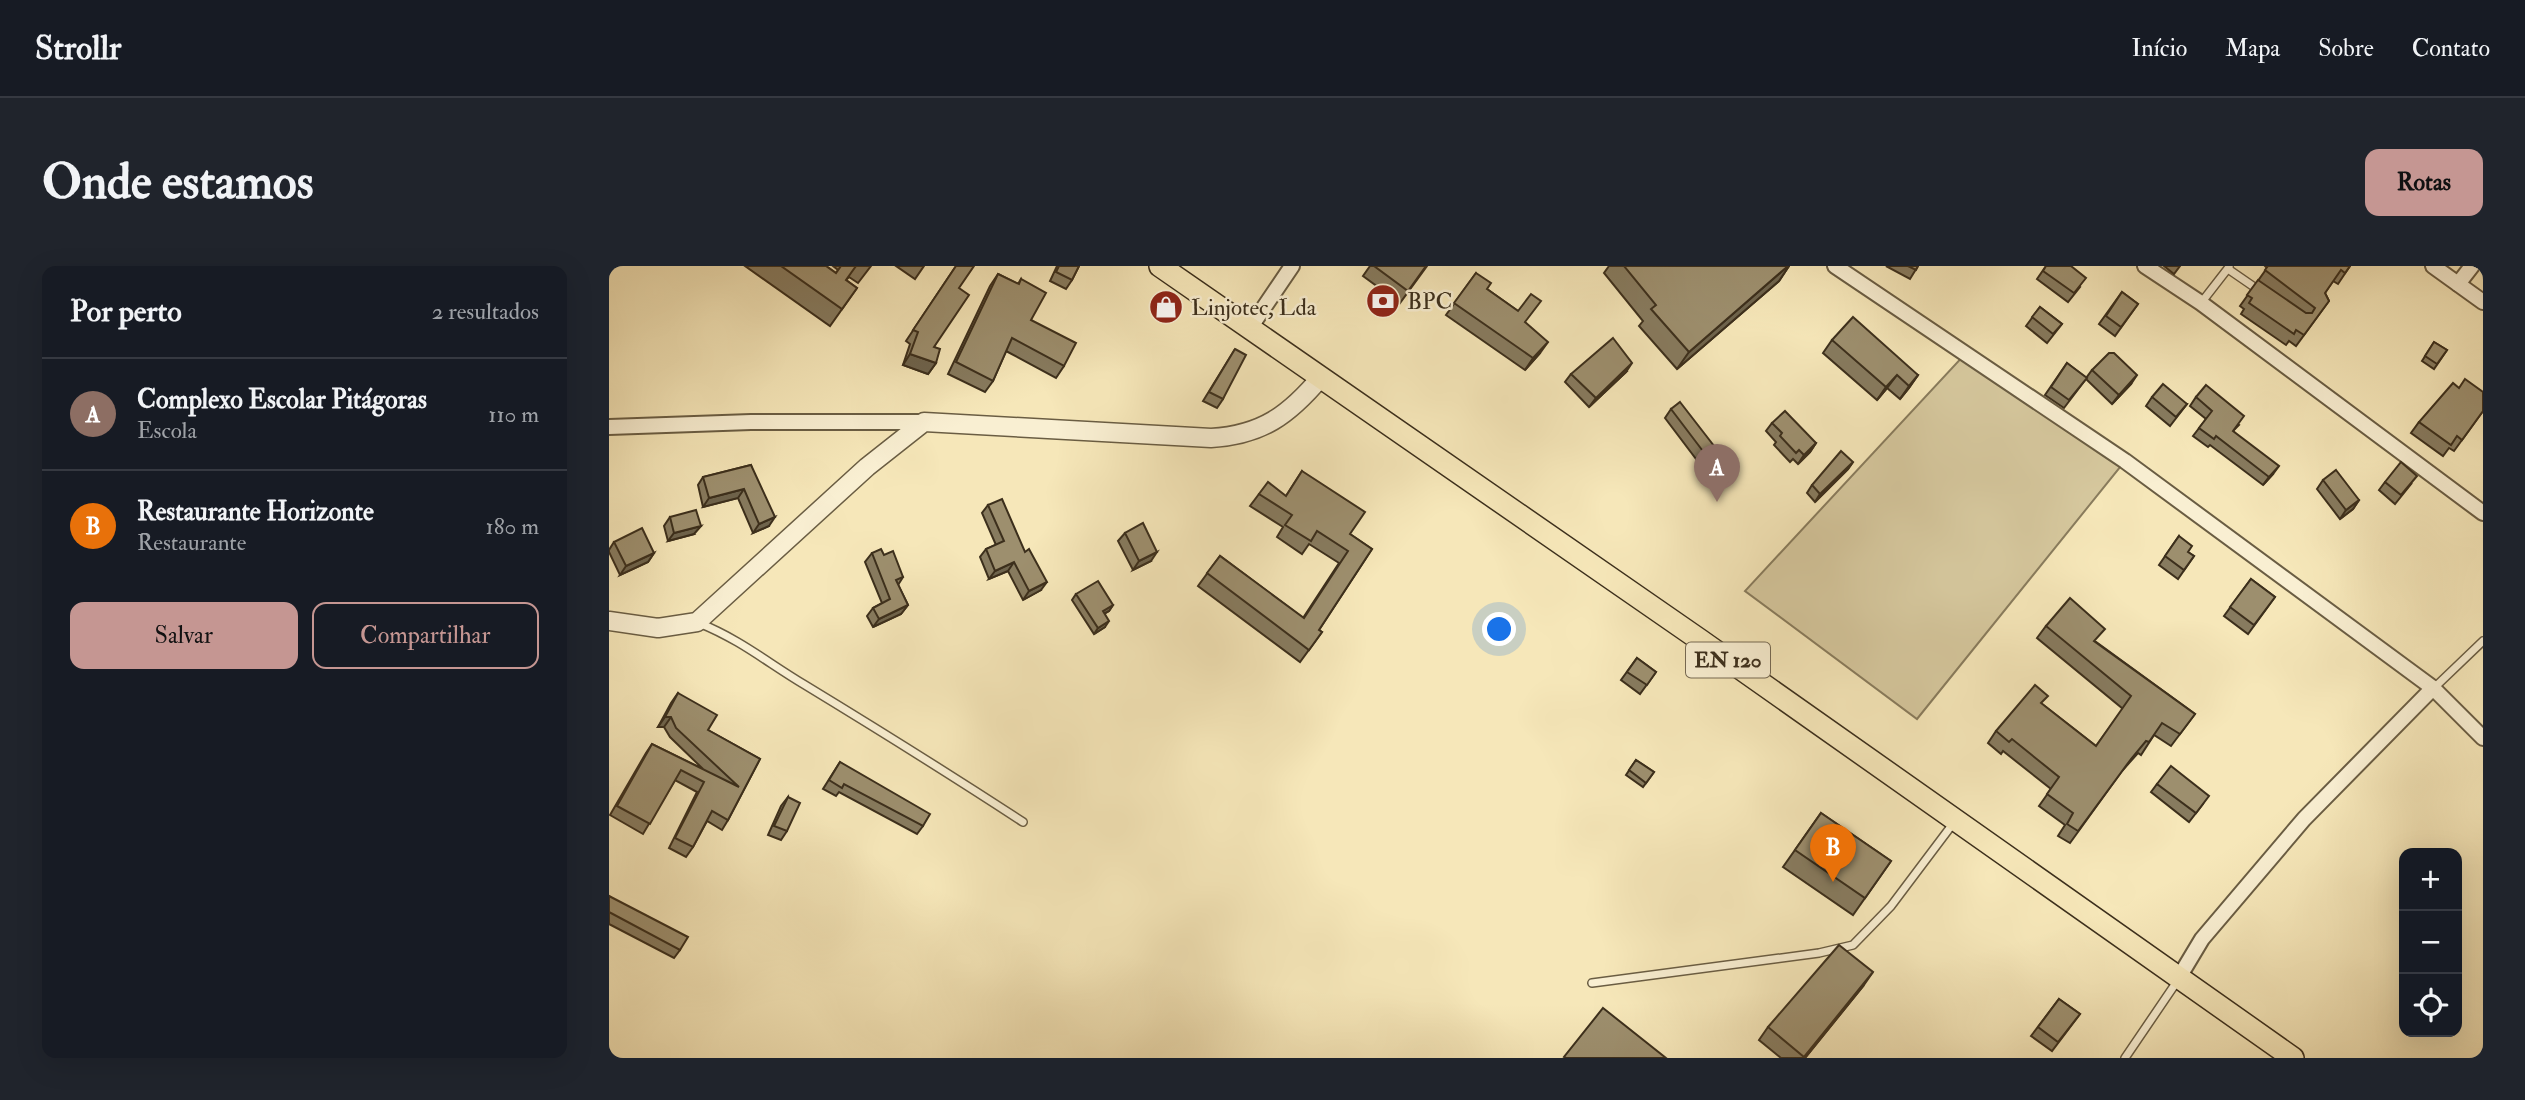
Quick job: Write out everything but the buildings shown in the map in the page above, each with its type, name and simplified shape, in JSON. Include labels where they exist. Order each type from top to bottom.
[{"type":"main road","name":"EN 120","points":[[1160,266],[2293,1058]]},
{"type":"street","points":[[1250,328],[1292,266]]},
{"type":"street","points":[[1835,266],[2125,461],[2433,688],[2483,738]]},
{"type":"street","points":[[2145,266],[2201,303],[2483,513]]},
{"type":"street","points":[[2433,266],[2483,302]]},
{"type":"street","points":[[2458,284],[2472,266]]},
{"type":"street","points":[[609,427],[751,422],[924,422],[1211,438],[1239,437],[1263,427],[1297,405],[1321,377]]},
{"type":"street","points":[[609,621],[658,628],[697,622],[867,467],[924,422]]},
{"type":"street","points":[[2178,979],[2202,939],[2304,819],[2433,688]]},
{"type":"lane","points":[[2201,303],[2229,267],[2270,297]]},
{"type":"lane","points":[[697,622],[736,639],[1023,822]]},
{"type":"lane","points":[[2433,688],[2483,641]]},
{"type":"lane","points":[[1592,983],[1819,953],[1853,945],[1891,906],[1955,821]]},
{"type":"lane","points":[[2125,1058],[2178,979]]},
{"type":"shaded area","points":[[1966,353],[2125,461],[1917,719],[1745,591]]},
{"type":"place","name":"BPC","points":[[1383,301]]},
{"type":"place","name":"Linjotec, Lda","points":[[1166,307]]},
{"type":"place","name":"Complexo Escolar Pitágoras","points":[[1717,502]]},
{"type":"place","name":"Restaurante Horizonte","points":[[1833,882]]}]
